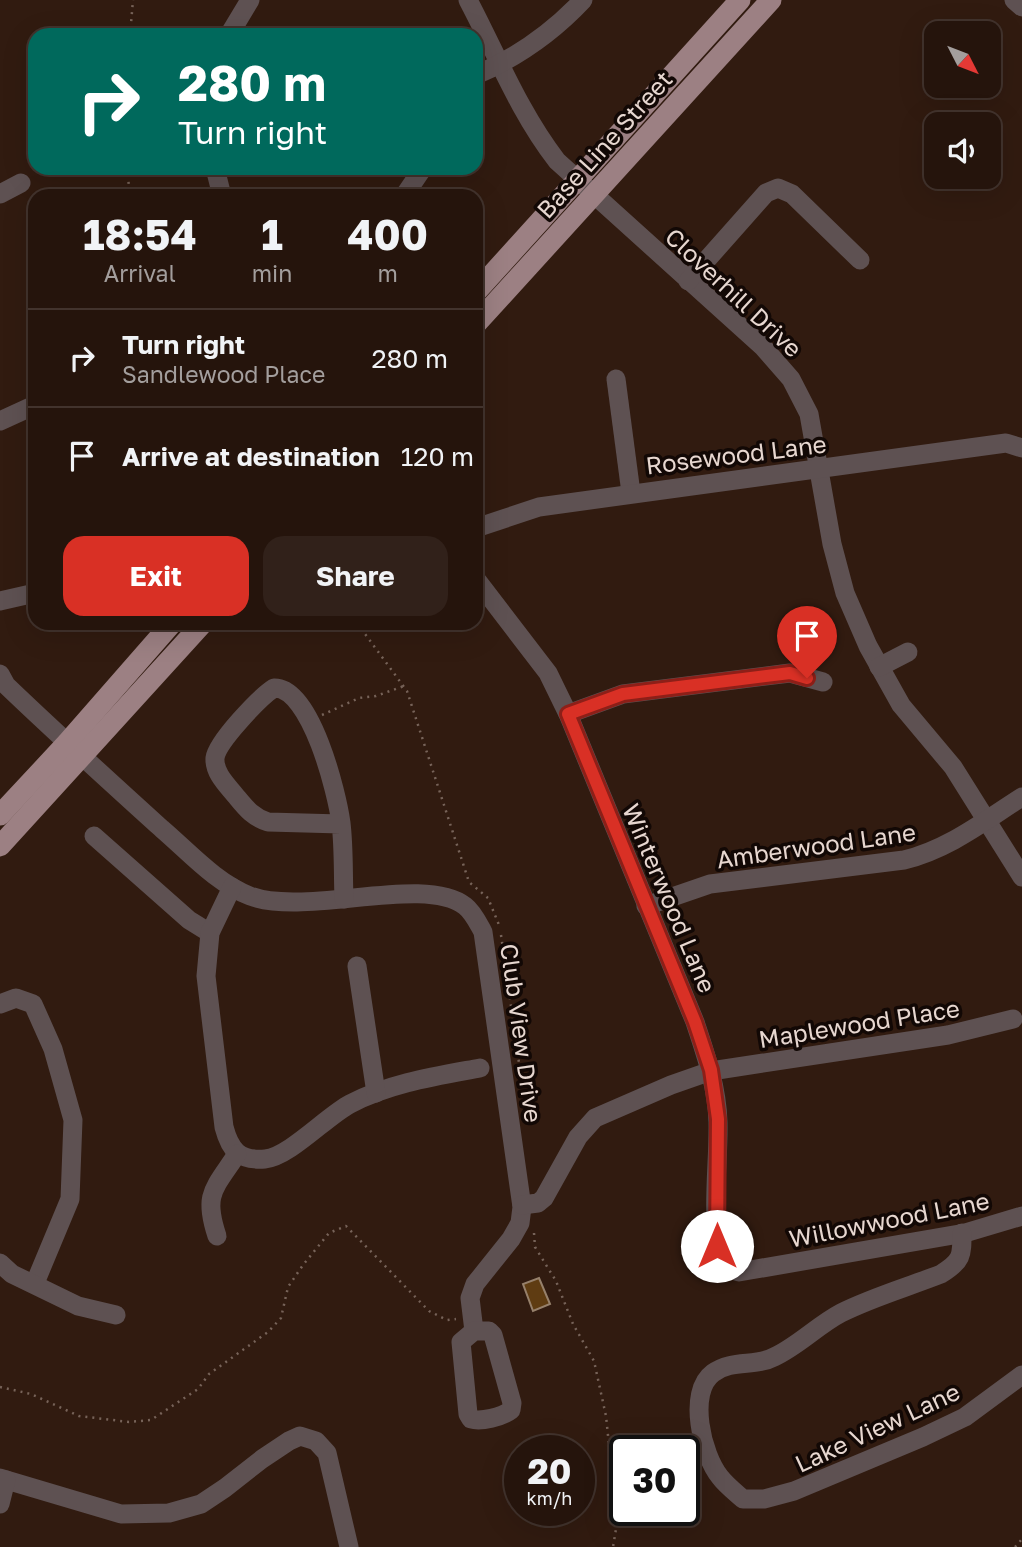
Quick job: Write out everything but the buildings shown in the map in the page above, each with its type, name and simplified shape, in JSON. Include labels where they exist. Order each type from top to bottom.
[{"type":"main road","name":"Base Line Street","points":[[483,315],[740,0]]},
{"type":"main road","name":"Base Line Street","points":[[483,285],[586,188],[771,0]]},
{"type":"main road","points":[[0,846],[167,630]]},
{"type":"main road","points":[[0,815],[75,750],[196,630]]},
{"type":"street","points":[[233,28],[250,0]]},
{"type":"street","name":"Cloverhill Drive","points":[[468,0],[481,28]]},
{"type":"street","points":[[483,72],[541,39],[583,0]]},
{"type":"street","points":[[1014,0],[1022,6]]},
{"type":"street","name":"Cloverhill Drive","points":[[483,31],[535,132],[556,161],[764,347],[791,379],[809,414],[832,544],[845,593],[879,667],[901,705],[953,767],[1022,877]]},
{"type":"street","points":[[0,194],[21,183]]},
{"type":"street","points":[[688,281],[766,193],[778,188],[792,194],[859,260]]},
{"type":"street","points":[[615,379],[631,493]]},
{"type":"street","points":[[0,421],[28,408]]},
{"type":"street","name":"Rosewood Lane","points":[[483,525],[539,507],[631,493],[1014,446]]},
{"type":"street","name":"Winterwood Lane","points":[[483,588],[548,673],[568,714],[695,1022],[711,1070],[718,1119],[717,1246],[724,1267]]},
{"type":"street","points":[[0,601],[28,595]]},
{"type":"street","points":[[879,667],[908,652]]},
{"type":"street","points":[[568,714],[623,694],[790,673],[823,682]]},
{"type":"street","name":"Club View Drive","points":[[0,674],[6,685],[200,863],[232,887],[251,897],[280,903],[413,894],[445,897],[464,905],[475,918],[483,932],[522,1205],[520,1223],[511,1239],[475,1284],[470,1298],[473,1324]]},
{"type":"street","points":[[341,824],[268,822],[258,819],[247,810],[219,776],[215,760],[217,751],[261,698],[274,688],[285,690],[292,696],[309,721],[336,793],[341,824],[344,899]]},
{"type":"street","name":"Amberwood Lane","points":[[646,906],[710,884],[904,860],[928,854],[954,841],[1022,797]]},
{"type":"street","points":[[94,836],[189,919],[210,933]]},
{"type":"street","points":[[232,887],[210,933],[205,976],[224,1127],[228,1143],[237,1154],[268,1159],[284,1152],[350,1104],[376,1093],[480,1068]]},
{"type":"street","points":[[357,966],[376,1093]]},
{"type":"street","points":[[0,1004],[16,998],[33,1004],[53,1049],[73,1120],[70,1199],[35,1283]]},
{"type":"street","name":"Maplewood Place","points":[[522,1205],[538,1203],[544,1198],[578,1137],[595,1118],[711,1070],[948,1035],[1013,1019]]},
{"type":"street","points":[[217,1236],[209,1213],[212,1191],[237,1154]]},
{"type":"street","name":"Willowwood Lane","points":[[724,1267],[739,1272],[962,1233],[1022,1216]]},
{"type":"street","name":"Lake View Lane","points":[[962,1233],[962,1253],[959,1260],[942,1274],[840,1314],[773,1358],[728,1365],[712,1374],[702,1384],[699,1396],[699,1416],[708,1455],[719,1476],[743,1499],[764,1500],[794,1491],[965,1417],[1022,1376]]},
{"type":"street","points":[[0,1263],[12,1274],[78,1306],[116,1315]]},
{"type":"street","points":[[0,1504],[3,1479],[121,1514],[169,1513],[201,1504],[289,1441],[300,1436],[316,1441],[327,1453],[349,1547]]},
{"type":"path","points":[[131,28],[134,0]]},
{"type":"path","points":[[309,721],[359,698],[376,696],[404,686]]},
{"type":"path","points":[[0,1387],[31,1394],[79,1416],[129,1422],[151,1420],[198,1389],[209,1374],[268,1332],[281,1318],[288,1287],[303,1265],[329,1233],[346,1226],[429,1311],[447,1320],[473,1324]]},
{"type":"path","points":[[527,1245],[535,1241]]},
{"type":"path","points":[[1016,1547],[1022,1539]]},
{"type":"route","points":[[717,1246],[718,1119],[711,1070],[695,1022],[568,714],[623,694],[790,673],[807,678]]}]
